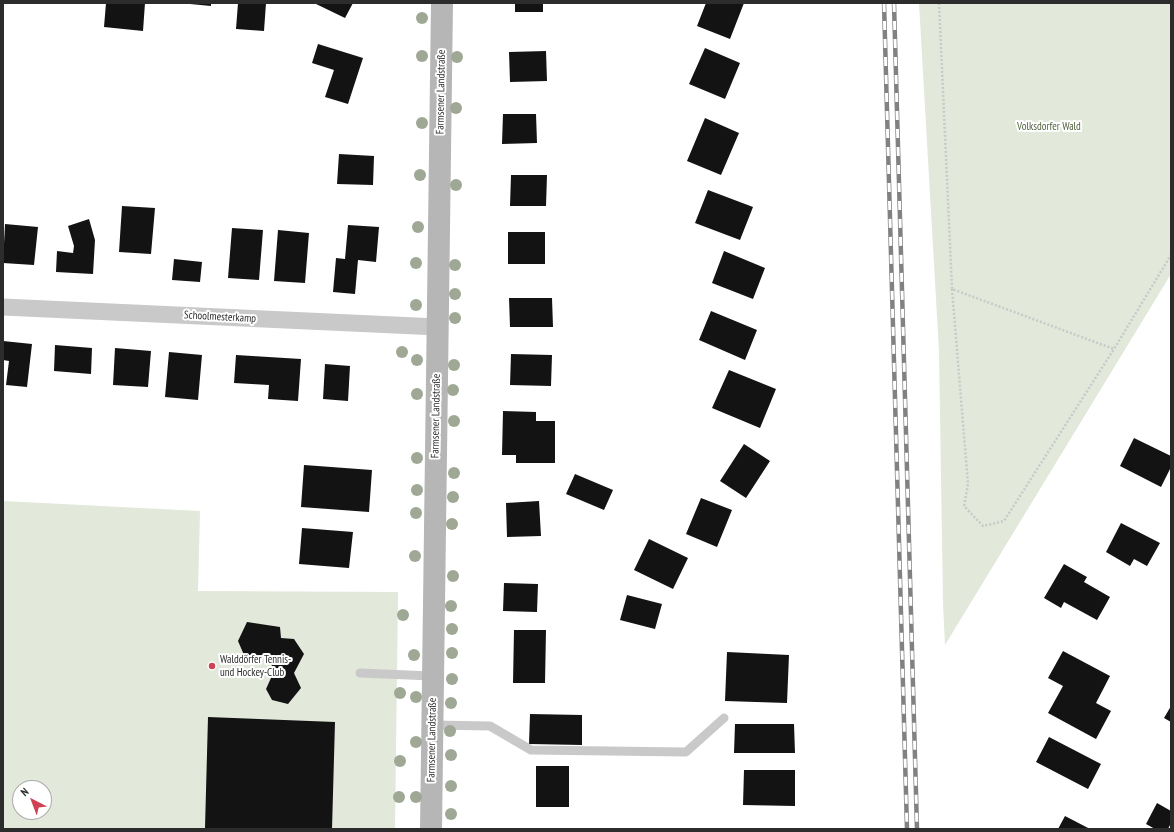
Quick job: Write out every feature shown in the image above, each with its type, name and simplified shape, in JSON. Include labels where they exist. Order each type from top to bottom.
[{"type":"main road","name":"Farmsener Landstraße","points":[[431,829],[442,3]]},
{"type":"street","name":"Schoolmesterkamp","points":[[3,307],[438,328]]},
{"type":"lane","points":[[360,673],[432,676]]},
{"type":"lane","points":[[433,724],[490,726],[531,750],[686,752],[724,718]]},
{"type":"path","points":[[939,3],[952,289],[968,484],[964,506],[983,526],[1004,521],[1114,349],[1171,255]]},
{"type":"path","points":[[952,289],[1114,349]]},
{"type":"green space","name":"Volksdorfer Wald","points":[[919,3],[1171,3],[1171,274],[945,645],[939,351]]},
{"type":"green space","points":[[3,501],[200,511],[198,591],[398,592],[395,829],[3,829]]},
{"type":"building","points":[[106,3],[145,3],[143,31],[104,27]]},
{"type":"building","points":[[211,3],[211,6],[190,4]]},
{"type":"building","points":[[238,3],[266,3],[264,31],[236,29]]},
{"type":"building","points":[[314,3],[353,3],[345,18]]},
{"type":"building","points":[[515,3],[543,3],[543,12],[515,12]]},
{"type":"building","points":[[706,3],[744,3],[730,39],[697,26]]},
{"type":"building","points":[[318,44],[363,58],[348,104],[325,97],[334,70],[312,63]]},
{"type":"building","points":[[705,48],[740,63],[725,99],[689,84]]},
{"type":"building","points":[[546,51],[547,81],[510,82],[509,52]]},
{"type":"building","points":[[503,114],[536,114],[537,143],[502,144]]},
{"type":"building","points":[[705,118],[739,133],[721,175],[687,161]]},
{"type":"building","points":[[339,154],[374,156],[373,185],[337,184]]},
{"type":"building","points":[[511,175],[547,175],[546,206],[510,206]]},
{"type":"building","points":[[708,190],[753,207],[740,240],[695,223]]},
{"type":"building","points":[[122,206],[155,208],[151,254],[119,252]]},
{"type":"building","points":[[89,219],[95,240],[93,274],[56,272],[57,251],[73,253],[74,246],[68,226]]},
{"type":"building","points":[[5,224],[38,227],[34,265],[3,263]]},
{"type":"building","points":[[348,225],[379,227],[376,262],[358,260],[355,294],[333,292],[336,258],[345,259]]},
{"type":"building","points":[[232,228],[263,230],[259,280],[228,278]]},
{"type":"building","points":[[278,230],[309,233],[305,283],[274,281]]},
{"type":"building","points":[[508,232],[545,232],[545,264],[508,264]]},
{"type":"building","points":[[724,251],[765,268],[753,299],[712,283]]},
{"type":"building","points":[[174,259],[202,262],[200,282],[172,280]]},
{"type":"building","points":[[509,298],[552,298],[553,327],[510,327]]},
{"type":"building","points":[[711,311],[757,330],[745,360],[699,340]]},
{"type":"building","points":[[3,341],[32,344],[27,387],[6,385],[9,361],[3,360]]},
{"type":"building","points":[[55,345],[92,348],[91,374],[54,371]]},
{"type":"building","points":[[115,348],[151,351],[148,387],[113,385]]},
{"type":"building","points":[[169,352],[202,355],[198,400],[165,397]]},
{"type":"building","points":[[511,354],[552,355],[551,386],[510,385]]},
{"type":"building","points":[[236,355],[301,359],[298,401],[268,399],[269,385],[234,383]]},
{"type":"building","points":[[325,364],[350,366],[348,401],[323,399]]},
{"type":"building","points":[[729,370],[776,389],[760,428],[712,408]]},
{"type":"building","points":[[503,411],[536,412],[536,421],[555,421],[555,463],[516,463],[516,455],[502,455]]},
{"type":"building","points":[[1134,438],[1171,456],[1171,467],[1161,487],[1120,466]]},
{"type":"building","points":[[744,444],[770,461],[746,498],[720,481]]},
{"type":"building","points":[[304,465],[372,470],[369,512],[301,507]]},
{"type":"building","points":[[575,474],[613,490],[604,510],[566,494]]},
{"type":"building","points":[[701,498],[732,510],[717,547],[686,534]]},
{"type":"building","points":[[539,501],[541,536],[507,537],[506,503]]},
{"type":"building","points":[[1121,523],[1160,543],[1147,566],[1134,559],[1130,566],[1106,552]]},
{"type":"building","points":[[302,528],[353,532],[349,568],[299,564]]},
{"type":"building","points":[[649,539],[688,558],[673,589],[634,570]]},
{"type":"building","points":[[1064,564],[1087,577],[1084,582],[1110,597],[1097,620],[1064,602],[1061,608],[1044,598]]},
{"type":"building","points":[[504,583],[538,584],[537,612],[503,611]]},
{"type":"building","points":[[627,595],[662,604],[655,629],[620,620]]},
{"type":"building","points":[[247,622],[280,627],[281,638],[294,639],[304,654],[294,673],[301,688],[288,704],[272,700],[266,689],[275,669],[264,657],[244,655],[238,641]]},
{"type":"building","points":[[514,630],[546,630],[545,683],[513,683]]},
{"type":"building","points":[[1063,651],[1110,676],[1096,703],[1111,711],[1096,739],[1048,713],[1063,686],[1048,678]]},
{"type":"building","points":[[727,652],[789,655],[787,703],[725,701]]},
{"type":"building","points":[[1171,706],[1171,722],[1164,718]]},
{"type":"building","points":[[530,714],[582,715],[582,745],[529,744]]},
{"type":"building","points":[[208,717],[335,722],[332,829],[205,828]]},
{"type":"building","points":[[735,724],[794,724],[795,753],[734,753]]},
{"type":"building","points":[[1049,737],[1101,764],[1088,789],[1036,762]]},
{"type":"building","points":[[536,766],[569,766],[569,807],[536,807]]},
{"type":"building","points":[[744,770],[795,770],[795,806],[743,805]]},
{"type":"building","points":[[1157,803],[1171,811],[1171,823],[1168,829],[1155,829],[1146,824]]},
{"type":"building","points":[[1065,816],[1090,829],[1058,829]]},
{"type":"railway","points":[[884,3],[907,829]]},
{"type":"railway","points":[[894,3],[917,829]]},
{"type":"place","name":"Walddörfer Tennis- und Hockey-Club","points":[[212,666]]}]
